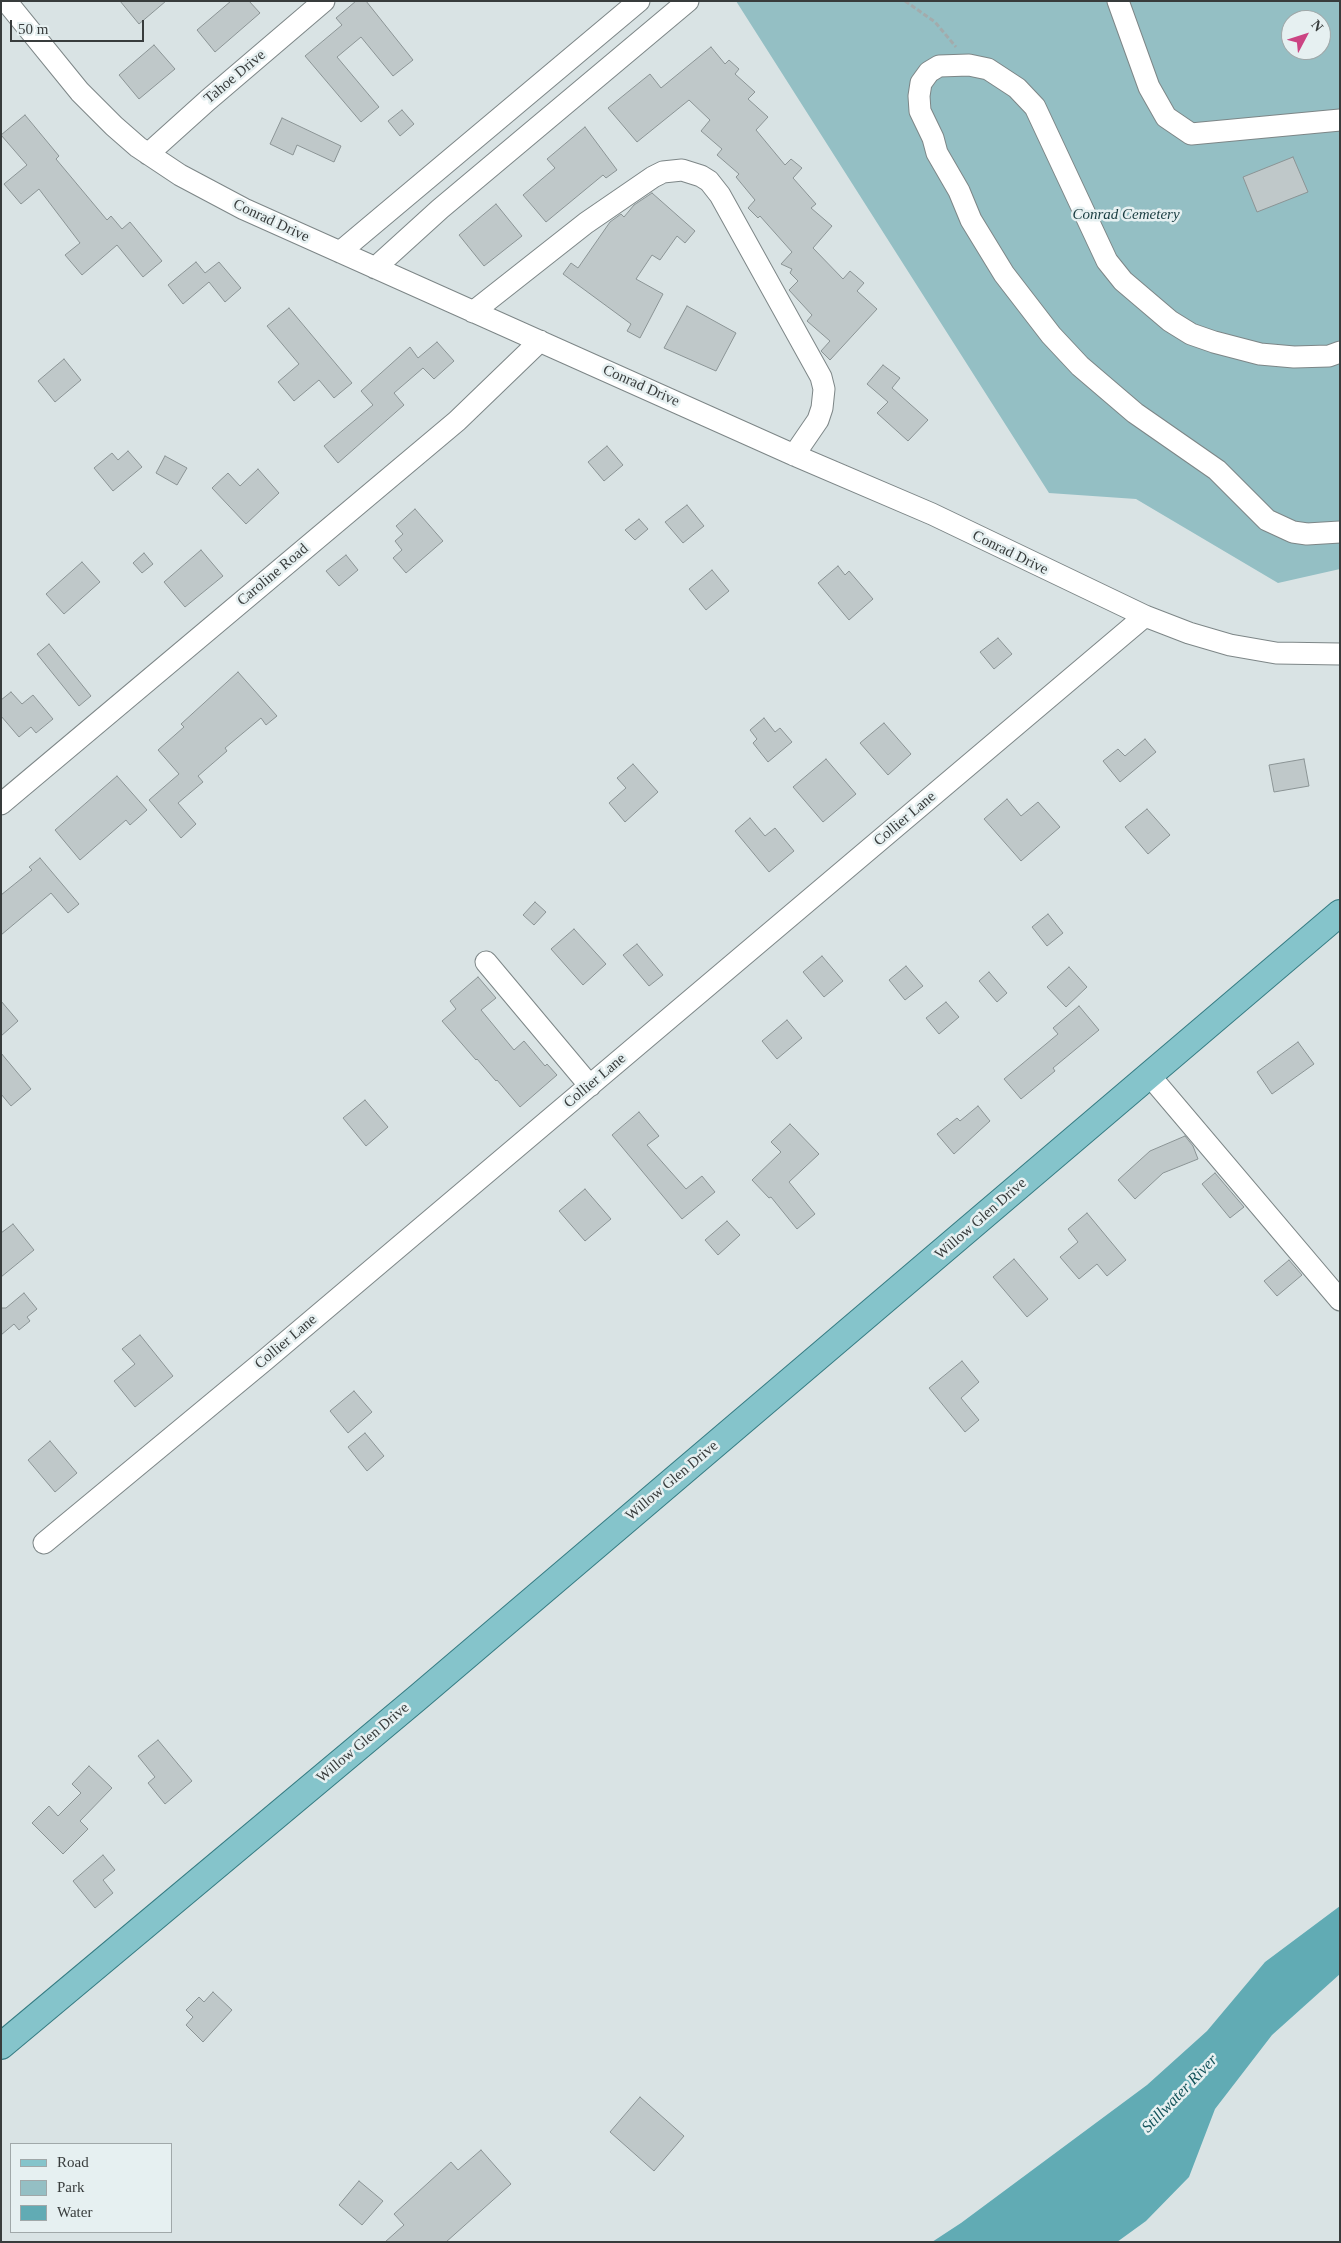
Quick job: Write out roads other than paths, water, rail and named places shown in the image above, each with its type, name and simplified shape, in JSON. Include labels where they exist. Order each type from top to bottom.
[{"type":"main road","name":"Willow Glen Drive","points":[[1,2046],[416,1699],[1340,913]]},
{"type":"street","name":"Conrad Drive","points":[[6,1],[80,92],[114,126],[148,154],[200,187],[473,312],[794,455],[932,514],[1145,616],[1189,634],[1230,645],[1276,653],[1340,654]]},
{"type":"street","name":"Tahoe Drive","points":[[148,154],[324,1]]},
{"type":"street","points":[[340,252],[639,1]]},
{"type":"street","points":[[376,268],[440,209],[688,1]]},
{"type":"street","points":[[1118,1],[1149,87],[1166,116],[1192,134],[1340,120]]},
{"type":"street","points":[[1340,352],[1329,356],[1294,358],[1260,354],[1191,334],[1150,306],[1123,281],[1107,261],[1035,106],[1008,81],[988,69],[968,65],[939,66],[929,72],[921,83],[919,96],[920,111],[933,138],[937,152],[960,191],[971,220],[1004,274],[1051,335],[1080,366],[1135,413],[1217,470],[1267,520],[1293,532],[1307,534],[1340,532]]},
{"type":"street","points":[[473,312],[586,224],[653,176],[662,172],[682,170],[701,176],[709,181],[720,195],[820,377],[824,389],[822,408],[818,420],[794,455]]},
{"type":"street","name":"Caroline Road","points":[[1,804],[457,421],[540,341]]},
{"type":"street","name":"Collier Lane","points":[[44,1543],[265,1360],[1145,616]]},
{"type":"street","points":[[486,962],[590,1086]]},
{"type":"street","points":[[1150,1076],[1340,1300]]},
{"type":"water","name":"Stillwater River","points":[[1340,1906],[1340,1974],[1272,2035],[1215,2109],[1189,2177],[1146,2221],[1117,2242],[932,2242],[961,2223],[1147,2085],[1207,2031],[1265,1962]]},
{"type":"park label","name":"Conrad Cemetery","points":[[1126,215]]}]
